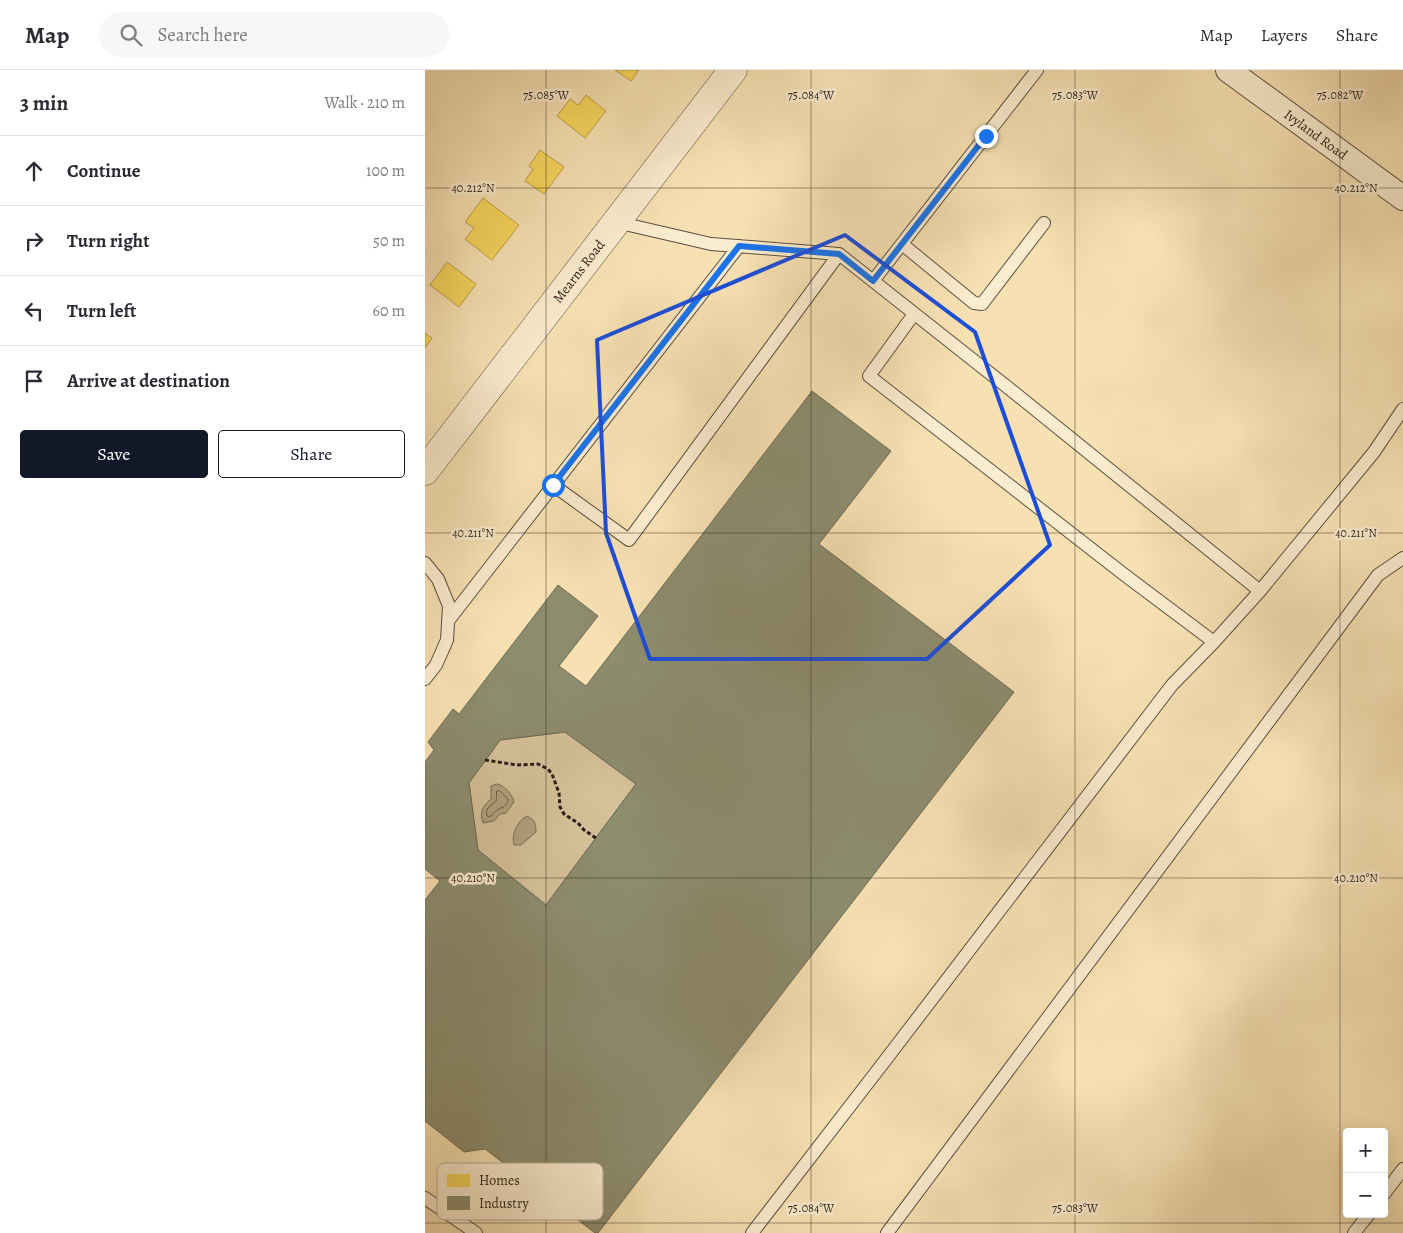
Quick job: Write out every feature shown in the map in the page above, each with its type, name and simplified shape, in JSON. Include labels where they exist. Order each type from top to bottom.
[{"type":"street","name":"Mearns Road","points":[[425,471],[733,70]]},
{"type":"street","name":"Ivyland Road","points":[[1227,70],[1403,198]]},
{"type":"lane","points":[[873,281],[1037,70]]},
{"type":"lane","points":[[615,222],[711,244],[839,254],[999,380],[1260,591]]},
{"type":"lane","points":[[902,244],[974,303],[982,304],[1044,222]]},
{"type":"lane","points":[[448,620],[739,246]]},
{"type":"lane","points":[[553,485],[629,540],[839,254]]},
{"type":"lane","points":[[914,314],[869,376],[1118,570],[1214,642]]},
{"type":"lane","points":[[752,1233],[1171,685],[1214,642],[1260,591],[1373,452],[1403,410]]},
{"type":"lane","points":[[887,1233],[1378,575],[1403,558]]},
{"type":"lane","points":[[425,563],[438,579],[449,606],[447,640],[436,665],[425,679]]},
{"type":"lane","points":[[1388,1189],[1403,1169]]},
{"type":"lane","points":[[425,1198],[437,1206]]},
{"type":"lane","points":[[1354,1233],[1366,1218]]},
{"type":"lane","points":[[457,1220],[476,1233]]},
{"type":"path","points":[[485,760],[517,765],[538,764],[548,769],[552,774],[559,793],[560,807],[564,814],[596,838]]},
{"type":"highlighted area","points":[[845,235],[975,332],[1050,545],[927,659],[650,659],[606,533],[597,340]]},
{"type":"shaded area","points":[[565,732],[636,784],[546,905],[478,850],[469,783],[500,740]]},
{"type":"water","points":[[497,784],[508,791],[514,802],[506,813],[500,814],[494,821],[483,823],[481,815],[486,804],[491,799],[491,786]]},
{"type":"water","points":[[527,816],[535,823],[536,832],[521,845],[514,845],[513,837],[516,829],[520,821]]},
{"type":"building: Homes","points":[[615,70],[639,70],[631,81]]},
{"type":"building: Homes","points":[[586,95],[606,111],[585,138],[557,116],[570,99],[578,105]]},
{"type":"building: Homes","points":[[540,150],[564,167],[544,194],[525,181],[533,169],[529,166]]},
{"type":"building: Homes","points":[[483,198],[519,225],[492,260],[465,239],[474,228],[465,222]]},
{"type":"building: Homes","points":[[447,262],[476,284],[459,307],[430,285]]},
{"type":"building: Homes","points":[[425,333],[432,338],[425,348]]},
{"type":"building: Industry","points":[[812,391],[891,451],[819,544],[1014,692],[598,1233],[595,1233],[578,1220],[603,1220],[603,1163],[503,1163],[485,1149],[464,1152],[425,1121],[425,900],[440,881],[425,869],[425,762],[434,750],[428,742],[453,709],[459,714],[558,585],[598,616],[559,666],[586,686]],"holes":[[[565,732],[636,784],[546,905],[478,850],[469,783],[500,740]]]},
{"type":"route","points":[[553,485],[739,246],[839,254],[873,281],[986,136]]}]
